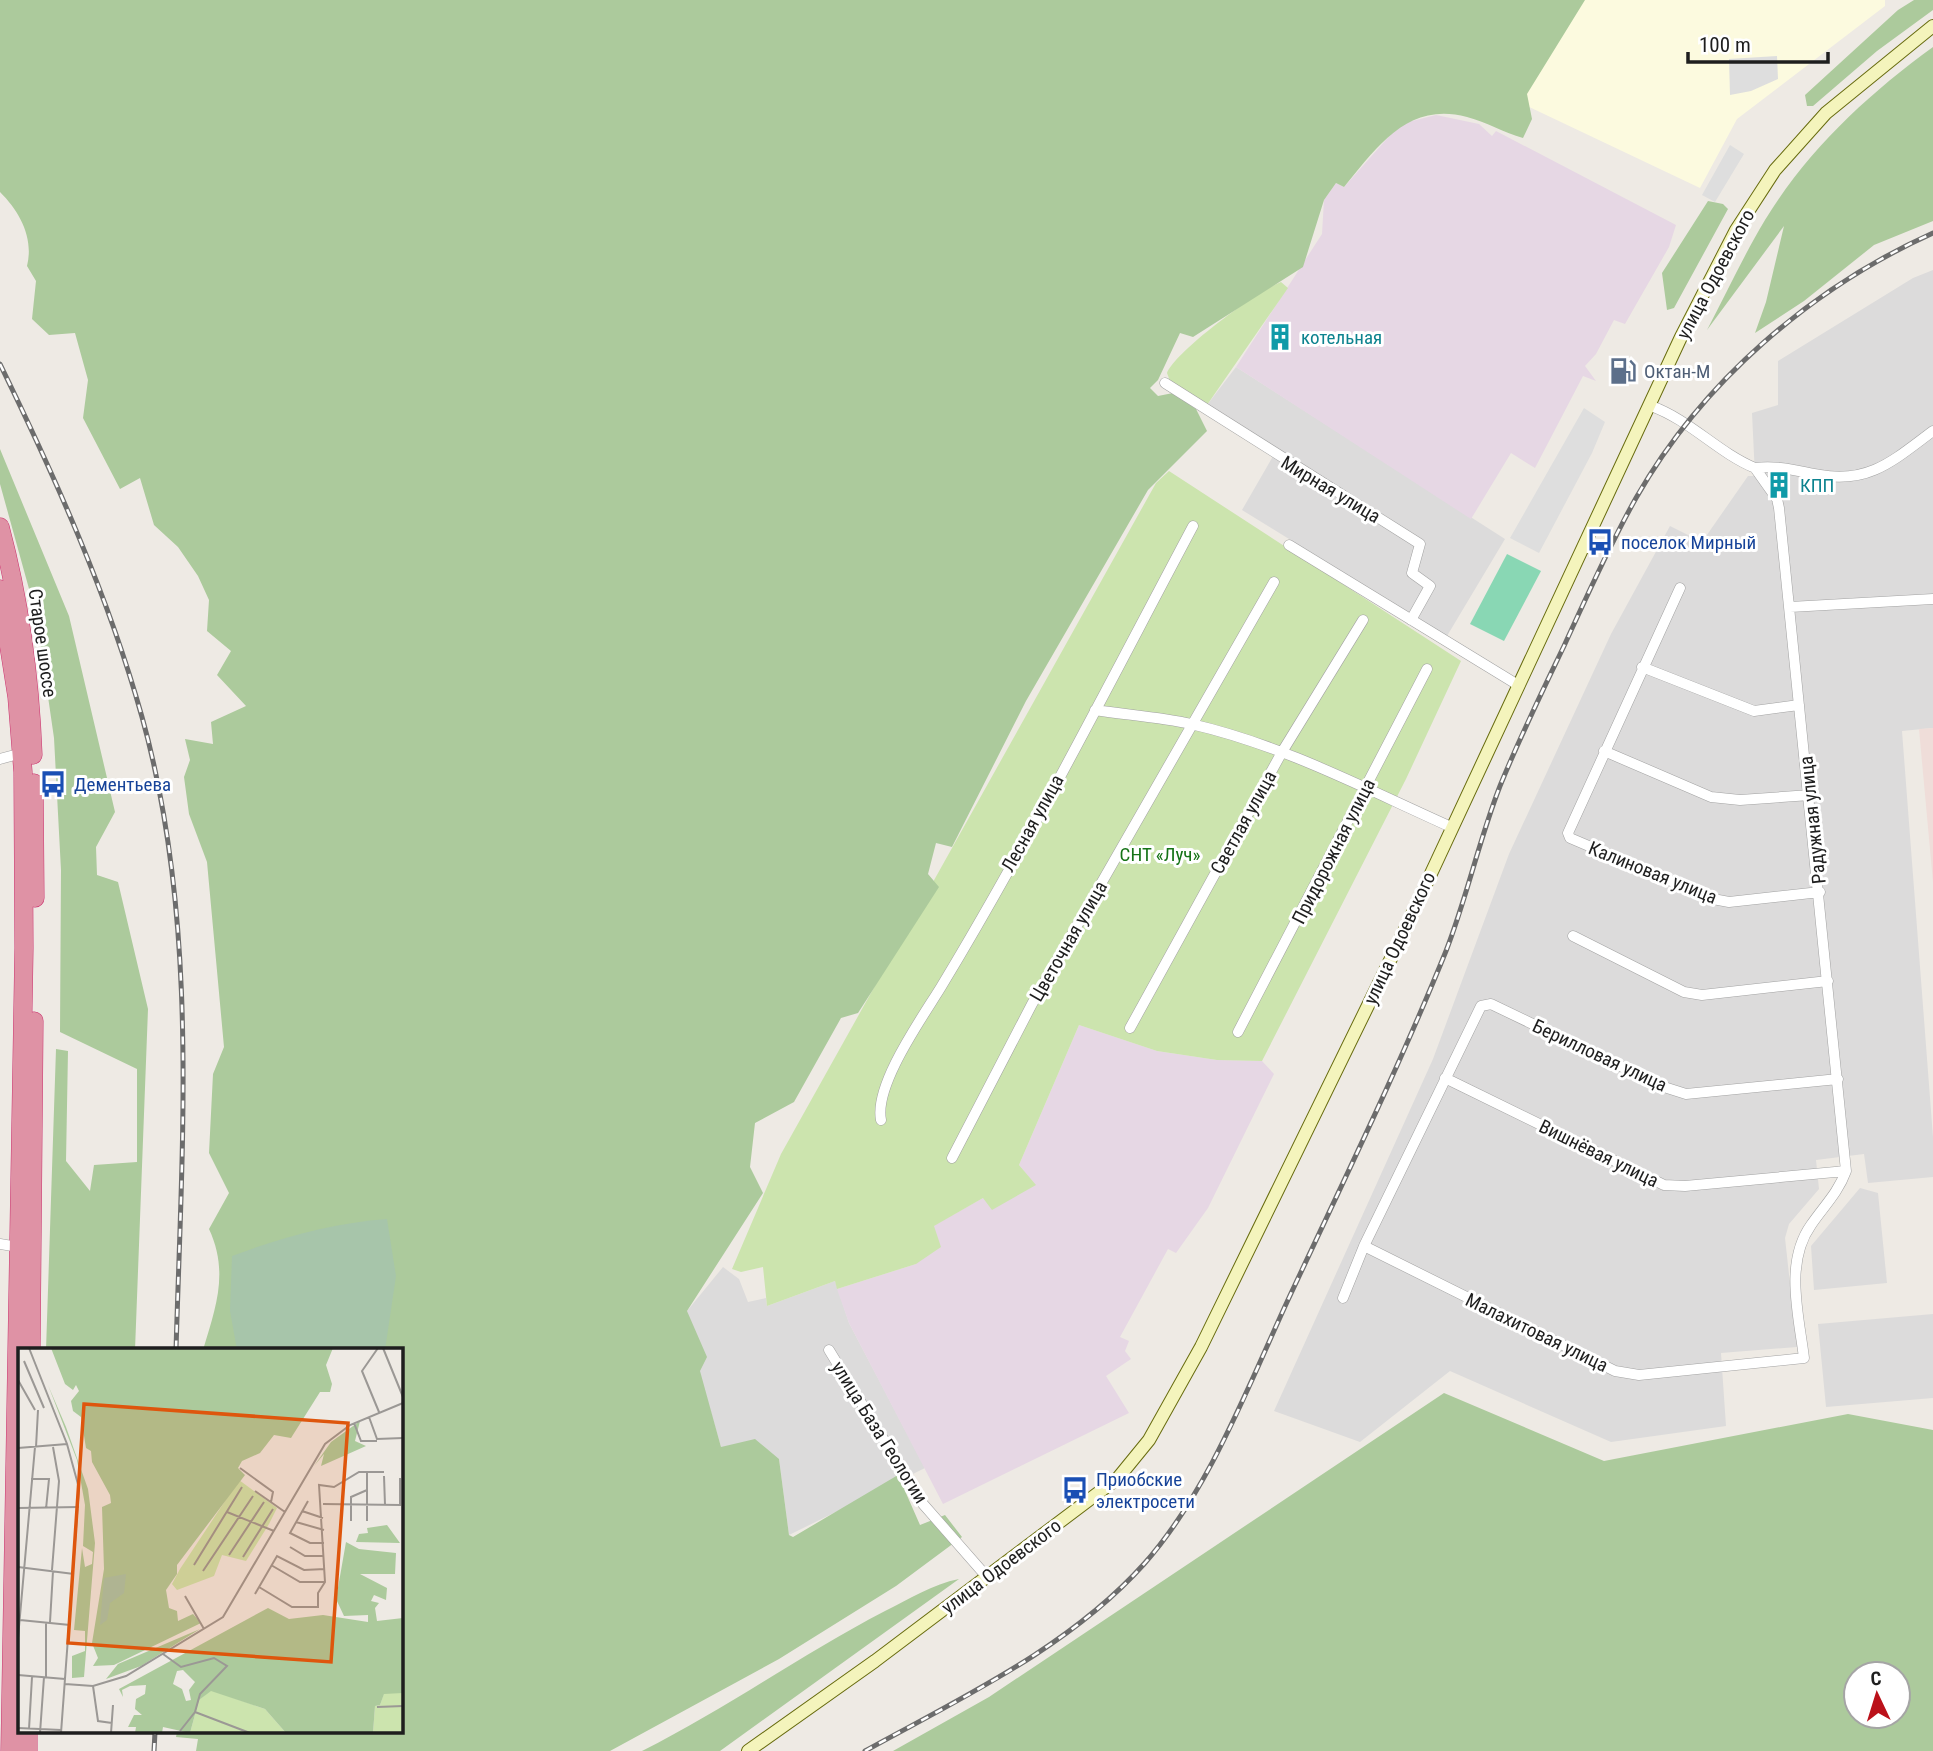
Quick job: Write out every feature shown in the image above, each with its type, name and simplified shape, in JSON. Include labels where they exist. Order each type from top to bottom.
[{"type":"highway","name":"Старое шоссе","points":[[0,527],[20,611],[31,696],[28,759]]},
{"type":"highway","name":"Старое шоссе","points":[[0,589],[28,759]]},
{"type":"highway","points":[[28,759],[31,1348]]},
{"type":"highway","points":[[10,1751],[7,1619],[29,947]]},
{"type":"street","name":"улица Одоевского","points":[[748,1751],[1118,1478],[1149,1440],[1201,1347],[1401,938],[1703,292],[1736,230],[1775,170],[1826,113],[1933,26]]},
{"type":"street","name":"Мирная улица","points":[[1165,383],[1420,544],[1412,573],[1430,586],[1411,620]]},
{"type":"street","points":[[1651,406],[1668,412],[1734,459],[1755,468],[1779,465],[1822,476],[1865,475],[1878,470],[1933,431]]},
{"type":"street","name":"Радужная улица","points":[[1755,468],[1777,499],[1779,508],[1820,892],[1846,1171]]},
{"type":"street","name":"Лесная улица","points":[[881,1120],[878,1106],[905,1046],[949,973],[1095,710],[1193,526]]},
{"type":"street","points":[[1289,545],[1518,685]]},
{"type":"street","name":"Цветочная улица","points":[[952,1158],[1032,1004],[1274,582]]},
{"type":"street","points":[[1680,588],[1604,751],[1711,797],[1740,800],[1810,794]]},
{"type":"street","points":[[1790,607],[1933,599]]},
{"type":"street","name":"Светлая улица","points":[[1130,1028],[1282,752],[1363,620]]},
{"type":"street","points":[[1642,667],[1754,711],[1799,705]]},
{"type":"street","name":"Придорожная улица","points":[[1238,1032],[1427,669]]},
{"type":"street","points":[[1095,710],[1191,724],[1282,752],[1328,769],[1364,790],[1451,827]]},
{"type":"street","name":"Калиновая улица","points":[[1604,751],[1568,833],[1570,838],[1713,899],[1729,902],[1820,892]]},
{"type":"street","points":[[0,759],[28,759]]},
{"type":"street","points":[[1573,936],[1684,992],[1702,995],[1828,981]]},
{"type":"street","name":"Берилловая улица","points":[[1445,1078],[1480,1006],[1491,1004],[1664,1087],[1686,1094],[1838,1079]]},
{"type":"street","points":[[1343,1298],[1364,1246],[1445,1078]]},
{"type":"street","name":"Вишнёвая улица","points":[[1445,1078],[1664,1185],[1685,1186],[1846,1171]]},
{"type":"street","name":"Малахитовая улица","points":[[1364,1246],[1615,1371],[1639,1375],[1804,1358],[1795,1285],[1798,1255],[1809,1227],[1838,1191],[1846,1171]]},
{"type":"street","points":[[0,1244],[18,1247]]},
{"type":"street","name":"улица База Геологии","points":[[829,1350],[923,1504],[987,1577]]},
{"type":"shaded area","points":[[1578,0],[1885,0],[1885,6],[1737,119],[1700,188],[1521,103]]},
{"type":"shaded area","points":[[1777,56],[1778,79],[1751,91],[1730,95],[1729,59]]},
{"type":"shaded area","points":[[1436,115],[1479,124],[1492,136],[1496,131],[1676,225],[1669,247],[1625,324],[1614,320],[1596,354],[1585,366],[1596,381],[1583,376],[1535,468],[1511,453],[1471,519],[1236,367],[1322,234],[1324,200],[1336,183],[1344,187],[1400,124]]},
{"type":"shaded area","points":[[1730,145],[1744,154],[1715,202],[1702,195]]},
{"type":"shaded area","points":[[1933,270],[1933,728],[1902,731],[1933,1137],[1933,1177],[1868,1183],[1864,1154],[1816,1160],[1819,1189],[1789,1224],[1785,1238],[1797,1347],[1721,1353],[1726,1426],[1611,1442],[1450,1371],[1360,1442],[1274,1411],[1433,1059],[1509,854],[1611,634],[1670,526],[1702,542],[1748,476],[1755,476],[1752,413],[1778,405],[1778,361],[1913,278]]},
{"type":"shaded area","points":[[1236,367],[1505,539],[1447,636],[1242,510],[1276,451],[1207,405]]},
{"type":"shaded area","points":[[1584,408],[1605,422],[1592,453],[1539,553],[1510,538]]},
{"type":"shaded area","points":[[1933,728],[1933,882],[1919,729]]},
{"type":"shaded area","points":[[1079,1025],[1157,1051],[1217,1060],[1262,1061],[1274,1074],[1208,1208],[1176,1253],[1168,1249],[1120,1337],[1129,1341],[1125,1351],[1131,1359],[1106,1376],[1129,1413],[943,1504],[849,1323],[837,1289],[916,1264],[933,1226],[983,1198],[1035,1185],[1019,1165]]},
{"type":"shaded area","points":[[1860,1188],[1878,1193],[1887,1283],[1814,1290],[1811,1246]]},
{"type":"shaded area","points":[[723,1267],[739,1279],[748,1302],[766,1298],[767,1306],[835,1281],[849,1323],[925,1468],[789,1535],[779,1459],[721,1447],[699,1371],[687,1311]]},
{"type":"shaded area","points":[[1933,1314],[1933,1398],[1826,1407],[1818,1324]]},
{"type":"green space","points":[[0,0],[1585,0],[1527,94],[1532,119],[1523,138],[1474,119],[1446,114],[1411,122],[1382,143],[1344,187],[1336,183],[1324,200],[1303,267],[1193,337],[1180,333],[1158,380],[1150,388],[1158,396],[1173,393],[1196,409],[1207,431],[1148,490],[1026,701],[952,847],[936,843],[928,874],[939,887],[858,1013],[841,1018],[794,1102],[755,1123],[750,1167],[763,1193],[687,1311],[707,1357],[700,1371],[721,1447],[755,1439],[779,1459],[789,1535],[793,1537],[898,1475],[920,1525],[945,1515],[962,1537],[896,1586],[779,1659],[610,1751],[196,1751],[198,1739],[176,1737],[177,1734],[402,1734],[402,1348],[204,1348],[216,1304],[219,1275],[215,1245],[209,1229],[229,1193],[209,1153],[213,1074],[224,1047],[207,862],[189,814],[184,777],[190,760],[185,739],[213,744],[211,722],[246,706],[217,675],[231,651],[207,631],[209,600],[198,576],[178,547],[154,525],[140,478],[120,489],[83,418],[88,380],[75,333],[49,335],[32,319],[36,281],[27,266],[27,236],[14,208],[0,192]]},
{"type":"green space","points":[[1914,0],[1933,0],[1933,10],[1877,51],[1813,106],[1807,106],[1805,95],[1898,10]]},
{"type":"green space","points":[[1933,47],[1933,221],[1874,245],[1804,301],[1755,333],[1766,302],[1784,226],[1707,330],[1757,233],[1800,170],[1862,104]]},
{"type":"green space","points":[[1708,201],[1723,204],[1728,209],[1674,308],[1667,310],[1662,273]]},
{"type":"green space","points":[[1281,282],[1288,288],[1207,405],[1170,381],[1167,373],[1185,351],[1254,297]]},
{"type":"green space","points":[[0,449],[69,616],[115,812],[96,847],[97,875],[118,882],[148,1009],[135,1348],[46,1348],[56,1049],[68,1051],[66,1161],[90,1191],[94,1165],[137,1162],[137,1069],[60,1032],[61,870],[54,738],[36,614],[0,484]]},
{"type":"green space","name":"СНТ «Луч»","points":[[1169,471],[1461,661],[1406,779],[1262,1061],[1217,1060],[1157,1051],[1079,1025],[1019,1165],[1036,1185],[992,1210],[983,1198],[934,1226],[941,1247],[916,1264],[837,1289],[835,1281],[767,1306],[763,1267],[741,1272],[732,1269],[781,1154],[1156,483]]},
{"type":"green space","points":[[1507,554],[1541,571],[1504,641],[1470,624]]},
{"type":"green space","points":[[387,1219],[396,1276],[385,1348],[237,1348],[230,1311],[232,1256],[308,1232]]},
{"type":"green space","points":[[1444,1393],[1604,1461],[1848,1414],[1933,1430],[1933,1751],[893,1751],[989,1697]]},
{"type":"green space","points":[[959,1579],[720,1751],[642,1751],[854,1628],[921,1592]]},
{"type":"railway","points":[[865,1751],[1013,1669],[1049,1646],[1115,1594],[1167,1536],[1188,1505],[1224,1439],[1389,1084],[1446,951],[1507,768],[1598,571],[1636,498],[1693,415],[1764,343],[1803,310],[1844,281],[1933,233]]},
{"type":"railway","points":[[0,364],[41,450],[97,581],[142,717],[160,794],[172,873],[183,1032],[176,1348]]},
{"type":"railway","points":[[154,1751],[155,1734]]},
{"type":"place","name":"котельная","points":[[1280,337]]},
{"type":"place","name":"Октан-М","points":[[1623,371]]},
{"type":"place","name":"КПП","points":[[1779,485]]},
{"type":"place","name":"поселок Мирный","points":[[1600,542]]},
{"type":"place","name":"Дементьева","points":[[53,784]]},
{"type":"place","name":"Приобские электросети","points":[[1075,1490]]}]
